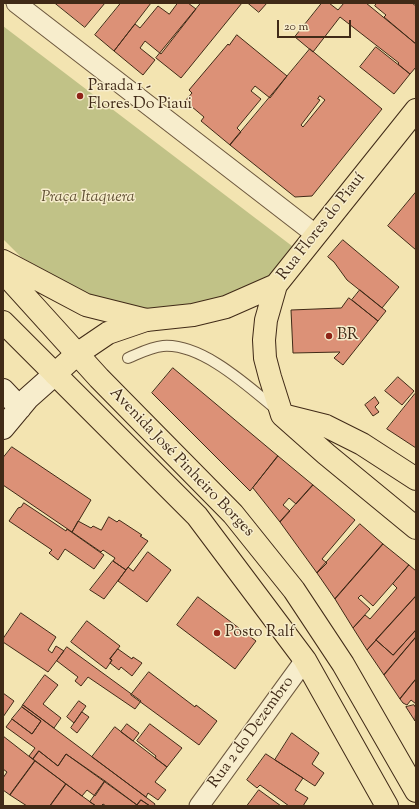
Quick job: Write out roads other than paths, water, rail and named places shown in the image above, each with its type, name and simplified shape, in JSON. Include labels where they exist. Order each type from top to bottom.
[{"type":"main road","name":"Rua Flores do Piauí","points":[[55,374],[77,354],[108,333],[146,320],[192,316],[226,307],[276,286],[315,234],[416,110]]},
{"type":"main road","points":[[3,261],[86,305],[146,320]]},
{"type":"main road","name":"Avenida José Pinheiro Borges","points":[[3,272],[99,378],[233,514],[294,590],[343,664],[416,791]]},
{"type":"main road","points":[[276,286],[266,320],[264,340],[265,358],[282,415],[326,454],[416,528]]},
{"type":"main road","name":"Avenida José Pinheiro Borges","points":[[3,322],[197,516],[305,660],[387,806]]},
{"type":"main road","points":[[282,415],[326,426],[362,444],[416,479]]},
{"type":"street","points":[[16,3],[315,234]]},
{"type":"street","points":[[3,428],[28,398],[55,374]]},
{"type":"street","points":[[3,390],[20,408]]},
{"type":"street","name":"Rua 2 do Dezembro","points":[[199,806],[305,660]]},
{"type":"lane","points":[[128,358],[150,348],[165,346],[183,348],[203,356],[236,377],[282,415]]},
{"type":"place","name":"Parada 1 - Flores Do Piaui","points":[[80,96]]},
{"type":"place","name":"BR","points":[[329,336]]},
{"type":"place","name":"Posto Ralf","points":[[217,633]]},
{"type":"park label","name":"Praça Itaquera","points":[[88,198]]}]
